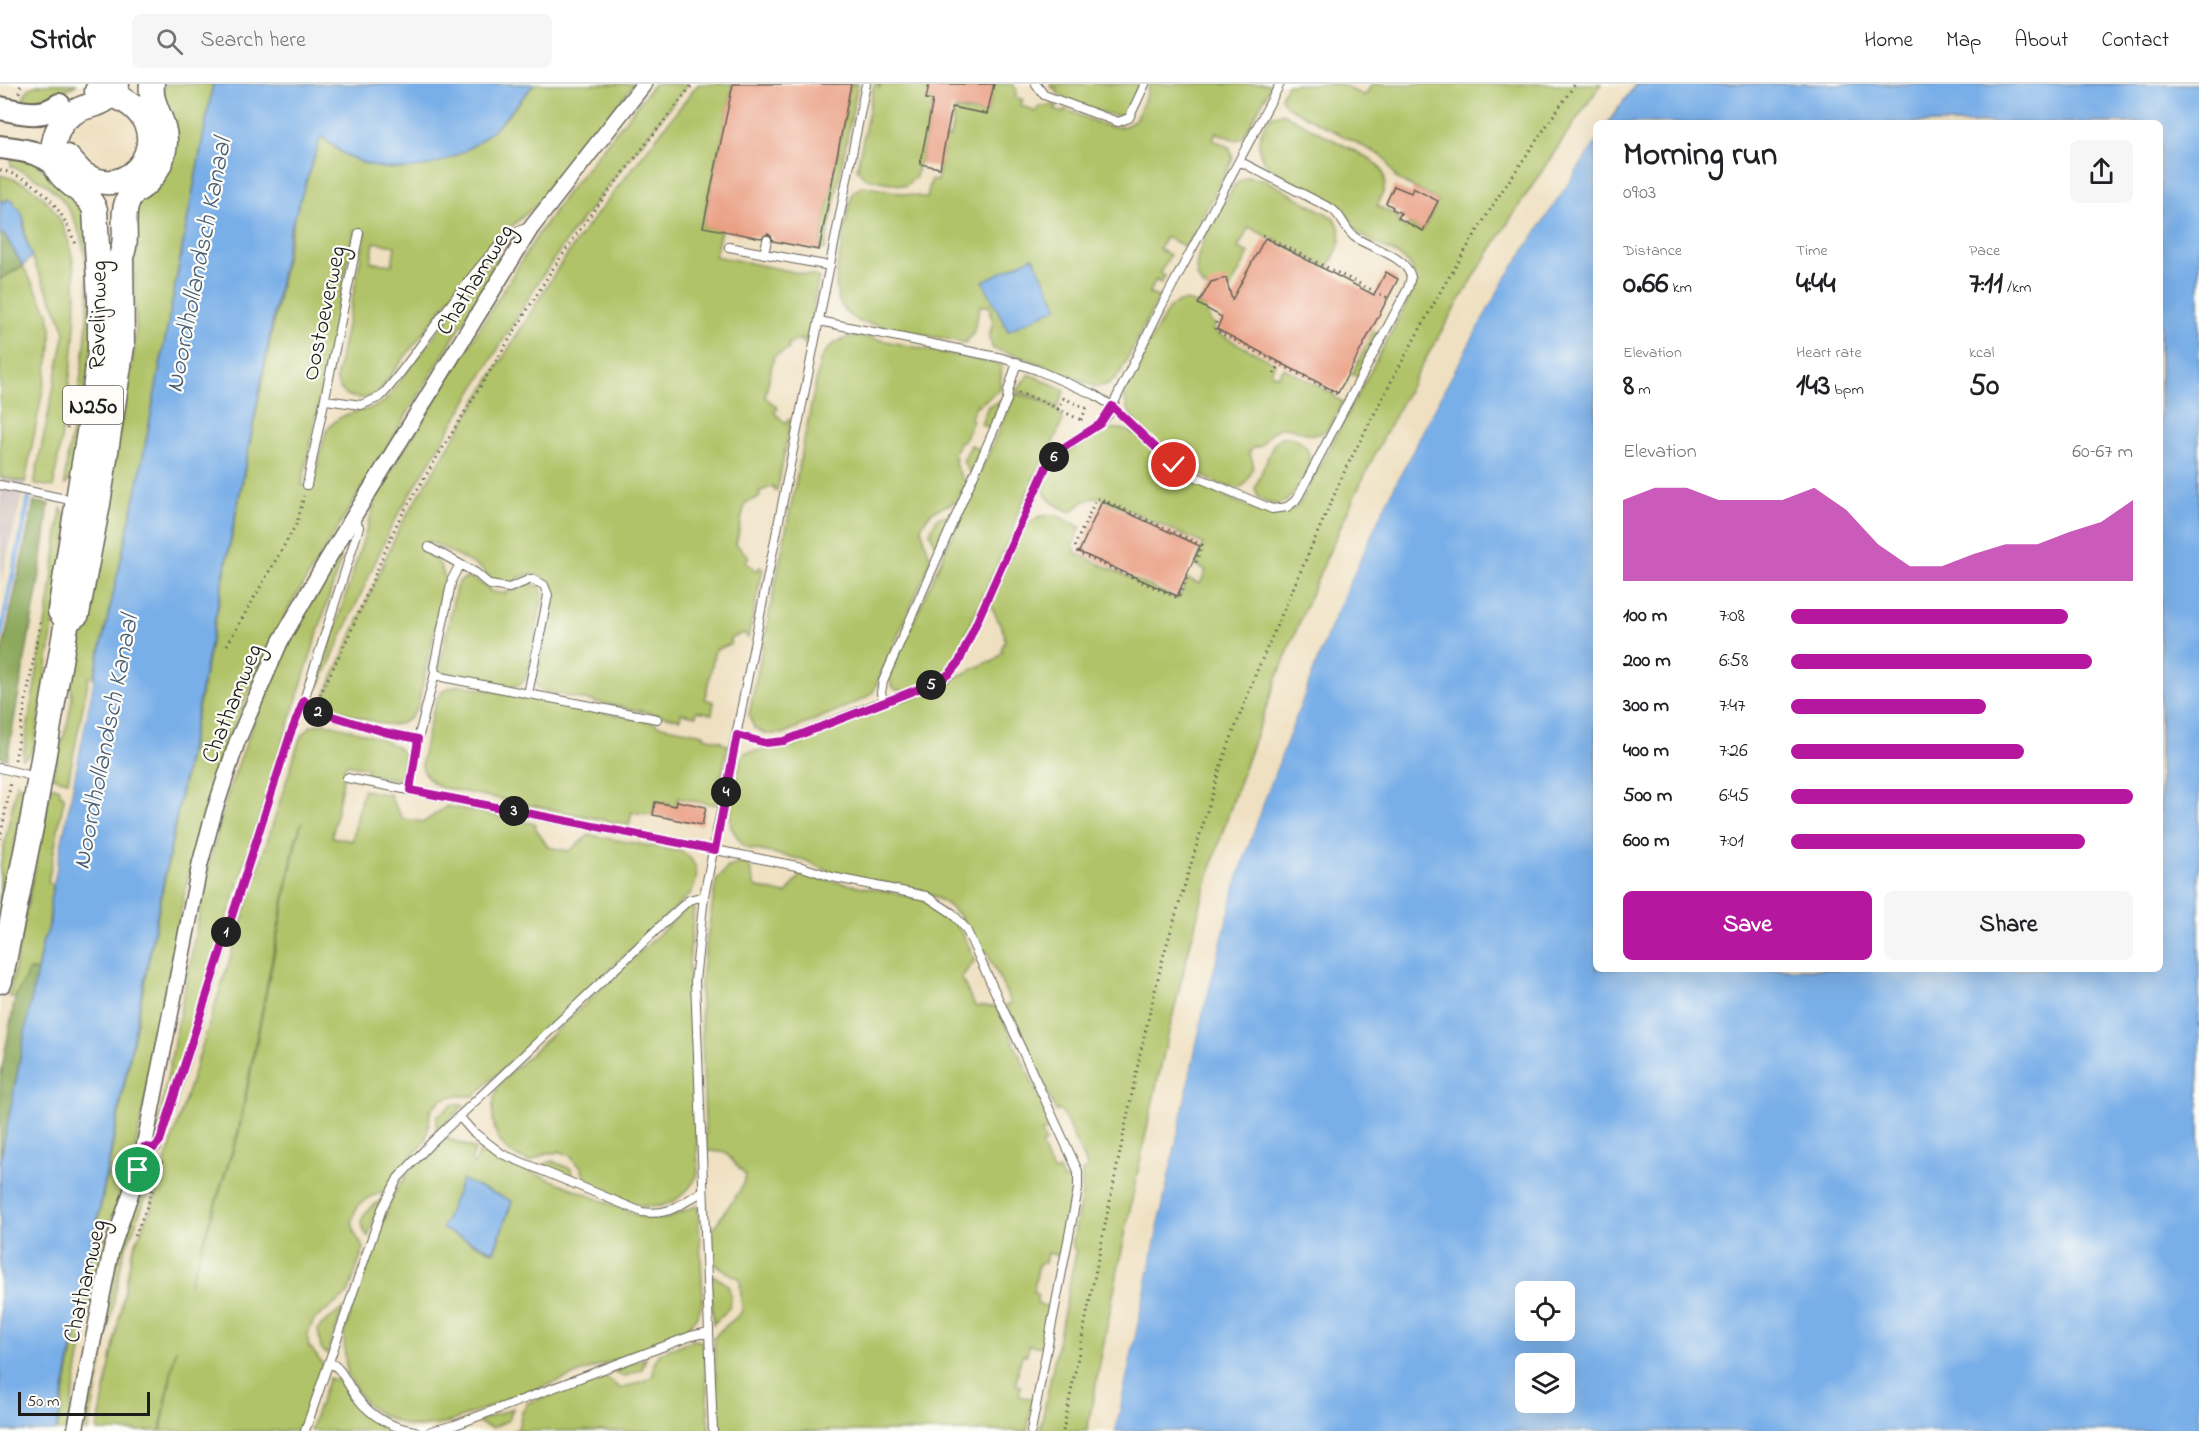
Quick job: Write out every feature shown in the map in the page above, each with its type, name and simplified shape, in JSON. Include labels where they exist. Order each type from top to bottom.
[{"type":"main road","points":[[138,84],[136,97],[141,114]]},
{"type":"main road","name":"Ravelijnweg","points":[[0,981],[68,621],[77,614],[98,504],[122,346],[121,256],[126,247],[128,201],[132,194],[153,176],[164,150],[164,125],[152,99],[152,84]]},
{"type":"main road","points":[[0,108],[37,114],[47,112],[71,95],[106,88],[128,102],[141,114]]},
{"type":"main road","points":[[55,156],[58,130],[68,116],[78,110],[98,104],[106,88]]},
{"type":"main road","name":"N250","points":[[126,177],[140,167],[149,148],[149,130],[141,114]]},
{"type":"main road","points":[[0,135],[55,156]]},
{"type":"main road","points":[[0,147],[42,155],[55,156],[63,153],[78,169],[90,177],[111,181],[126,177]]},
{"type":"main road","name":"Ravelijnweg","points":[[55,156],[66,180],[92,203],[96,214],[101,324],[99,363],[60,611],[68,621]]},
{"type":"main road","name":"Ravelijnweg","points":[[121,256],[114,248],[114,206],[117,191],[126,177]]},
{"type":"street","name":"Chathamweg","points":[[75,1431],[111,1251],[144,1147],[198,875],[221,786],[246,720],[280,642],[310,587],[531,228],[644,84]]},
{"type":"lane","points":[[713,1431],[695,981],[704,896],[866,84]]},
{"type":"lane","points":[[1036,84],[1044,95],[1118,122],[1129,118],[1145,84]]},
{"type":"lane","points":[[737,735],[766,743],[784,741],[939,681],[959,662],[1046,467],[1064,447],[1096,427],[1108,415],[1161,307],[1280,84]]},
{"type":"lane","points":[[819,321],[1017,362],[1093,394],[1112,406],[1180,469],[1267,508],[1275,510],[1287,507],[1295,501],[1411,283],[1410,272],[1404,264],[1353,236],[1341,216],[1332,209],[1239,161]]},
{"type":"lane","name":"Oostoeverweg","points":[[326,400],[361,405],[383,395],[487,258],[519,229],[531,228]]},
{"type":"lane","name":"Oostoeverweg","points":[[307,485],[359,234]]},
{"type":"lane","points":[[764,254],[767,240]]},
{"type":"lane","points":[[729,247],[830,266]]},
{"type":"lane","points":[[884,701],[881,693],[883,681],[1007,400],[1017,362]]},
{"type":"lane","points":[[0,485],[78,502]]},
{"type":"lane","points":[[144,1147],[154,1148],[160,1141],[356,537],[359,527],[353,518]]},
{"type":"lane","points":[[429,547],[476,573],[490,585],[509,588],[525,580],[533,579],[542,582],[547,599],[528,694]]},
{"type":"lane","points":[[410,790],[418,739],[435,673],[434,667],[452,579],[460,564]]},
{"type":"lane","points":[[435,673],[442,677],[657,719]]},
{"type":"lane","points":[[304,700],[313,710],[384,732],[418,739]]},
{"type":"lane","points":[[0,768],[40,778]]},
{"type":"lane","points":[[347,778],[802,867],[832,877],[915,892],[945,907],[966,929],[1078,1171],[1078,1189],[1031,1431]]},
{"type":"lane","points":[[305,1431],[389,1194],[398,1178],[412,1161],[668,919],[689,900],[704,896]]},
{"type":"lane","points":[[459,1116],[472,1131],[502,1154],[642,1212],[653,1214],[672,1210],[703,1191]]},
{"type":"lane","points":[[430,1431],[455,1425],[691,1336],[709,1332]]},
{"type":"lane","points":[[329,1362],[341,1371],[352,1392],[371,1413],[392,1425],[415,1431]]},
{"type":"path","points":[[1063,1431],[1136,1075],[1163,957],[1221,765],[1256,673],[1346,468],[1443,287],[1498,197],[1575,84]]},
{"type":"path","points":[[1262,235],[1400,304]]},
{"type":"path","points":[[1216,322],[1215,330],[1349,400]]},
{"type":"path","points":[[1274,374],[1280,364]]},
{"type":"path","points":[[1008,391],[1034,397],[1056,410],[1096,427]]},
{"type":"path","points":[[1081,420],[1093,394]]},
{"type":"path","points":[[1063,398],[1087,408]]},
{"type":"path","points":[[227,645],[297,524],[307,485]]},
{"type":"path","points":[[1187,578],[1178,598],[1078,553],[1075,544],[1096,499],[1099,498],[1202,545],[1195,565]]},
{"type":"shaded area","points":[[0,478],[25,483],[0,586]]},
{"type":"green space","points":[[44,84],[77,84],[41,103],[22,104],[28,90]]},
{"type":"green space","points":[[164,84],[213,84],[137,489],[94,678],[89,677],[68,781],[52,777],[68,721],[72,698],[70,676],[88,596],[132,365],[136,329],[132,220]]},
{"type":"green space","points":[[534,84],[634,84],[542,200],[491,244],[378,392],[359,398],[342,391],[336,379],[366,232],[354,230],[302,485],[312,488],[326,431],[333,423],[347,414],[369,409],[385,401],[491,261],[498,257],[501,260],[290,606],[229,739],[200,828],[171,959],[138,1136],[97,1271],[67,1431],[57,1431],[294,218],[321,136],[341,152],[362,163],[384,168],[406,169],[428,165],[450,158],[471,147],[491,132],[509,115]],"holes":[[[374,242],[395,246],[392,265],[371,262]]]},
{"type":"green space","points":[[654,84],[688,84],[573,231],[537,284],[393,523],[318,689],[319,679],[379,490],[537,236],[566,194]]},
{"type":"green space","points":[[698,84],[733,84],[703,227],[721,230],[715,256],[819,277],[806,343],[804,344],[802,339],[788,344],[789,349],[774,356],[765,397],[778,408],[774,412],[785,423],[791,420],[777,491],[773,486],[759,492],[760,497],[745,503],[736,544],[749,557],[745,561],[756,571],[760,567],[763,569],[748,638],[744,633],[730,639],[731,644],[715,650],[705,699],[714,702],[712,714],[697,711],[696,716],[681,713],[680,719],[542,691],[535,681],[550,611],[551,593],[548,584],[542,578],[533,575],[519,578],[512,584],[491,580],[481,568],[429,541],[424,551],[439,563],[445,581],[418,706],[405,722],[391,725],[359,717],[328,704],[323,700],[400,526],[558,268],[583,232]]},
{"type":"green space","points":[[851,84],[858,84],[825,249],[819,250]]},
{"type":"green space","points":[[874,84],[879,84],[879,89],[881,84],[929,84],[934,97],[916,177],[905,186],[865,178],[857,169]]},
{"type":"green space","points":[[994,84],[1013,84],[1017,91],[1015,97],[1023,100],[1020,105],[1036,112],[1039,106],[1057,105],[1055,110],[1063,113],[1065,109],[1091,121],[1120,127],[1128,125],[1135,119],[1150,84],[1272,84],[1243,138],[1235,140],[1216,132],[1213,139],[1230,148],[1233,159],[1186,247],[1166,237],[1159,249],[1170,255],[1160,273],[1165,276],[1161,283],[1156,280],[1149,294],[1159,297],[1119,375],[1108,384],[1096,387],[1026,358],[993,349],[989,338],[993,321],[989,306],[980,306],[973,334],[965,343],[861,322],[849,315],[842,307],[838,297],[836,286],[838,262],[853,192],[863,186],[927,198],[931,180],[937,181],[946,137],[950,137],[955,109],[987,114]]},
{"type":"green space","points":[[1050,84],[1139,84],[1130,108],[1125,114],[1119,115],[1078,104],[1060,95],[1055,91],[1057,88],[1052,88]]},
{"type":"green space","points":[[1287,84],[1340,84],[1365,96],[1372,84],[1601,84],[1501,233],[1454,309],[1410,387],[1354,498],[1304,612],[1258,728],[1212,864],[1196,920],[1141,1157],[1087,1431],[1040,1431],[1076,1252],[1072,1245],[1082,1193],[1082,1171],[1088,1168],[1061,1110],[1056,1111],[1006,1006],[1011,1003],[986,951],[981,953],[958,914],[932,895],[920,890],[832,873],[805,860],[747,848],[740,842],[731,827],[730,816],[741,758],[746,752],[790,748],[936,687],[990,661],[992,663],[1003,651],[1001,649],[1005,641],[1004,633],[990,603],[1022,531],[1031,521],[1040,516],[1055,515],[1081,527],[1073,544],[1077,554],[1178,599],[1188,579],[1200,584],[1206,570],[1196,565],[1203,544],[1099,497],[1084,501],[1071,512],[1047,497],[1044,486],[1051,470],[1069,451],[1094,436],[1115,428],[1129,431],[1175,471],[1223,496],[1264,512],[1283,513],[1300,503],[1413,291],[1415,278],[1406,261],[1359,233],[1340,207],[1277,174],[1265,163],[1259,150],[1260,135],[1271,116],[1282,113],[1372,160],[1382,170],[1385,182],[1377,206],[1399,217],[1397,221],[1406,229],[1409,224],[1423,231],[1438,201],[1396,178],[1382,156],[1286,106],[1281,97]]},
{"type":"green space","points":[[11,157],[35,162],[83,206],[94,329],[71,479],[65,485],[66,465],[85,347],[88,285],[85,256],[78,229],[66,205],[48,186],[11,166]]},
{"type":"green space","points":[[0,175],[30,187],[51,206],[65,231],[73,260],[76,292],[75,324],[62,435],[53,487],[34,484],[65,332],[28,247],[25,221],[7,199],[6,202],[0,201]]},
{"type":"green space","points":[[1248,177],[1266,180],[1334,218],[1341,237],[1338,249],[1328,268],[1249,227],[1238,248],[1249,253],[1231,287],[1214,290],[1201,283],[1197,273],[1197,262],[1206,234],[1234,186]]},
{"type":"green space","points":[[0,234],[5,235],[23,266],[0,279]]},
{"type":"green space","points":[[23,266],[49,314],[51,329],[51,347],[25,482],[0,477],[0,279]]},
{"type":"green space","points":[[1187,301],[1204,307],[1211,322],[1215,325],[1213,331],[1275,363],[1271,373],[1278,376],[1284,368],[1335,395],[1334,397],[1343,402],[1326,430],[1318,434],[1310,434],[1287,427],[1279,428],[1270,434],[1261,446],[1252,448],[1249,454],[1253,467],[1241,488],[1227,486],[1190,469],[1152,440],[1128,409],[1125,395],[1127,387],[1144,352],[1169,308],[1179,302]]},
{"type":"green space","points":[[1374,331],[1379,333],[1357,377],[1352,374]]},
{"type":"green space","points":[[861,336],[1002,365],[1000,389],[979,405],[977,404],[963,442],[960,441],[953,456],[956,457],[955,464],[965,483],[958,500],[936,509],[925,520],[921,528],[931,561],[873,692],[864,699],[782,734],[766,734],[754,728],[749,715],[820,361],[836,342]]},
{"type":"green space","points":[[1029,374],[1065,390],[1057,408],[1035,396],[1016,391]]},
{"type":"green space","points":[[1015,394],[1049,405],[1060,414],[1063,420],[1046,458],[1040,464],[1009,539],[952,664],[929,682],[907,690],[898,690],[892,686],[889,677]]},
{"type":"green space","points":[[1002,400],[990,428],[981,424],[988,406]]},
{"type":"green space","points":[[1281,437],[1293,438],[1303,444],[1309,454],[1309,460],[1306,471],[1290,498],[1285,502],[1273,504],[1258,498],[1255,488],[1273,445]]},
{"type":"green space","points":[[971,445],[980,450],[970,473],[963,461]]},
{"type":"green space","points":[[34,502],[49,504],[39,580],[7,759],[0,757],[0,662]]},
{"type":"green space","points":[[61,508],[66,517],[68,530],[35,743],[29,756],[22,759],[50,596]]},
{"type":"green space","points":[[953,513],[937,548],[930,533],[937,518]]},
{"type":"green space","points":[[339,556],[341,559],[166,1112],[156,1136],[209,864],[229,789],[281,660],[301,620]]},
{"type":"green space","points":[[467,578],[474,579],[489,591],[505,594],[505,592],[517,590],[528,583],[540,586],[543,595],[527,676],[520,685],[511,687],[446,674],[439,669],[456,587],[460,581]]},
{"type":"green space","points":[[461,685],[656,723],[656,725],[704,734],[704,737],[722,741],[728,745],[715,805],[678,798],[673,819],[667,818],[669,804],[655,802],[653,815],[632,812],[629,825],[440,787],[427,776],[422,767],[426,741],[440,694],[444,690]]},
{"type":"green space","points":[[324,723],[379,738],[398,748],[406,760],[403,781],[366,774],[367,768],[346,764],[332,837],[352,841],[363,790],[391,795],[403,819],[424,822],[447,806],[536,824],[535,827],[548,847],[569,851],[589,835],[683,852],[695,866],[695,882],[690,894],[474,1096],[453,1096],[442,1099],[431,1109],[426,1141],[402,1167],[386,1190],[357,1206],[352,1221],[355,1234],[364,1248],[348,1294],[314,1320],[307,1333],[309,1348],[323,1365],[301,1431],[161,1431],[176,1348],[160,1431],[97,1431],[132,1252],[150,1210],[300,738],[311,726]],"holes":[[[302,822],[296,842],[239,1132],[189,1286],[238,1132],[295,842]]]},
{"type":"green space","points":[[17,783],[21,788],[23,799],[0,921],[0,866]]},
{"type":"green space","points":[[51,786],[60,789],[60,794],[64,796],[64,799],[48,882],[53,884],[48,932],[43,940],[37,971],[29,970],[15,998],[9,997]]},
{"type":"green space","points":[[742,863],[749,865],[755,887],[786,894],[801,875],[919,898],[947,915],[965,939],[975,960],[961,978],[975,1006],[997,1007],[1053,1127],[1041,1133],[1046,1142],[1041,1144],[1044,1154],[1054,1172],[1059,1170],[1063,1180],[1074,1175],[1061,1256],[1047,1253],[1045,1263],[1039,1263],[1033,1293],[1038,1294],[1037,1304],[1051,1307],[1043,1347],[1029,1345],[1027,1355],[1022,1355],[1019,1364],[1016,1385],[1021,1386],[1019,1396],[1033,1399],[1027,1431],[718,1431],[714,1338],[742,1311],[740,1279],[714,1262],[710,1233],[740,1190],[746,1176],[725,1152],[708,1151],[706,1148],[700,983],[716,881],[728,867]]},
{"type":"green space","points":[[689,906],[694,907],[689,964],[698,1171],[692,1184],[672,1202],[648,1207],[623,1200],[587,1184],[581,1167],[572,1159],[573,1157],[559,1151],[546,1153],[530,1162],[512,1154],[499,1139],[493,1121],[494,1102],[500,1083]]},
{"type":"green space","points":[[29,970],[37,971],[0,1163],[0,1079],[15,998]]},
{"type":"green space","points":[[455,1104],[464,1105],[436,1132],[437,1117]]},
{"type":"green space","points":[[444,1137],[475,1149],[471,1162],[474,1164],[480,1151],[645,1218],[666,1219],[698,1205],[703,1298],[698,1313],[685,1330],[665,1341],[444,1424],[418,1427],[405,1425],[384,1416],[372,1409],[361,1397],[348,1375],[344,1333],[393,1195],[412,1167]],"holes":[[[482,1188],[512,1202],[493,1252],[442,1229]]]},
{"type":"green space","points":[[158,1156],[145,1200],[123,1255],[88,1431],[83,1431],[118,1255],[148,1163]]},
{"type":"green space","points":[[552,1161],[571,1169],[575,1180],[541,1166]]},
{"type":"green space","points":[[381,1201],[368,1237],[362,1220],[366,1211]]},
{"type":"green space","points":[[711,1274],[727,1284],[731,1297],[729,1307],[713,1324]]},
{"type":"green space","points":[[343,1309],[327,1354],[321,1349],[318,1330],[322,1324]]},
{"type":"green space","points":[[693,1340],[701,1341],[705,1348],[709,1431],[513,1431],[518,1429],[527,1403],[599,1376],[608,1379],[621,1389],[648,1379],[653,1375],[654,1364],[660,1353]]},
{"type":"green space","points":[[646,1358],[642,1369],[624,1377],[612,1371]]},
{"type":"green space","points":[[329,1378],[340,1381],[363,1410],[377,1422],[394,1431],[310,1431]]},
{"type":"green space","points":[[513,1408],[509,1420],[492,1428],[476,1422]]},
{"type":"water","name":"Noordhollandsch Kanaal","points":[[213,84],[534,84],[510,113],[478,142],[443,161],[424,166],[405,169],[385,168],[365,163],[343,153],[321,136],[289,234],[56,1431],[0,1431],[0,1163],[43,940],[49,926],[50,901],[94,678],[137,489]]},
{"type":"water","points":[[1636,84],[2199,84],[2199,1431],[1115,1431],[1202,1015],[1238,875],[1330,626],[1383,508],[1502,283],[1593,146],[1593,972],[2163,972],[2163,120],[1610,120]]},
{"type":"water","points":[[7,199],[14,201],[23,216],[25,237],[32,256],[23,266],[5,235],[0,234],[0,201],[6,202]]},
{"type":"water","points":[[1033,257],[1058,307],[1008,331],[983,281]]},
{"type":"water","points":[[462,1180],[512,1201],[494,1251],[442,1229]]},
{"type":"pier","points":[[1593,142],[1593,146],[1502,283],[1383,508],[1330,626],[1265,798],[1238,875],[1202,1015],[1115,1431],[1112,1431],[1200,1015],[1235,874],[1262,797],[1328,625],[1380,507],[1499,282]]},
{"type":"pier","points":[[91,677],[94,678],[53,884],[50,883]]},
{"type":"building","points":[[733,84],[851,84],[819,250],[773,241],[768,234],[761,238],[703,227]]},
{"type":"building","points":[[929,84],[994,84],[987,114],[952,107],[940,168],[920,164],[933,100],[926,99]]},
{"type":"building","points":[[1394,186],[1411,193],[1413,188],[1438,201],[1423,231],[1398,218],[1401,213],[1386,203]]},
{"type":"building","points":[[1265,238],[1374,295],[1386,272],[1398,279],[1338,393],[1217,329],[1222,317],[1198,304],[1211,282],[1226,278],[1232,300]]},
{"type":"building","points":[[1102,501],[1200,546],[1177,596],[1079,552]]},
{"type":"building","points":[[677,801],[706,807],[702,825],[653,815],[655,802],[676,806]]},
{"type":"waterway","points":[[0,638],[29,498]]},
{"type":"route","points":[[138,1170],[144,1147],[157,1147],[160,1141],[290,735],[304,700],[313,710],[384,732],[418,739],[410,790],[715,850],[737,735],[766,743],[784,741],[884,701],[904,696],[946,676],[959,662],[1042,473],[1064,447],[1100,424],[1112,406],[1174,465]]}]
